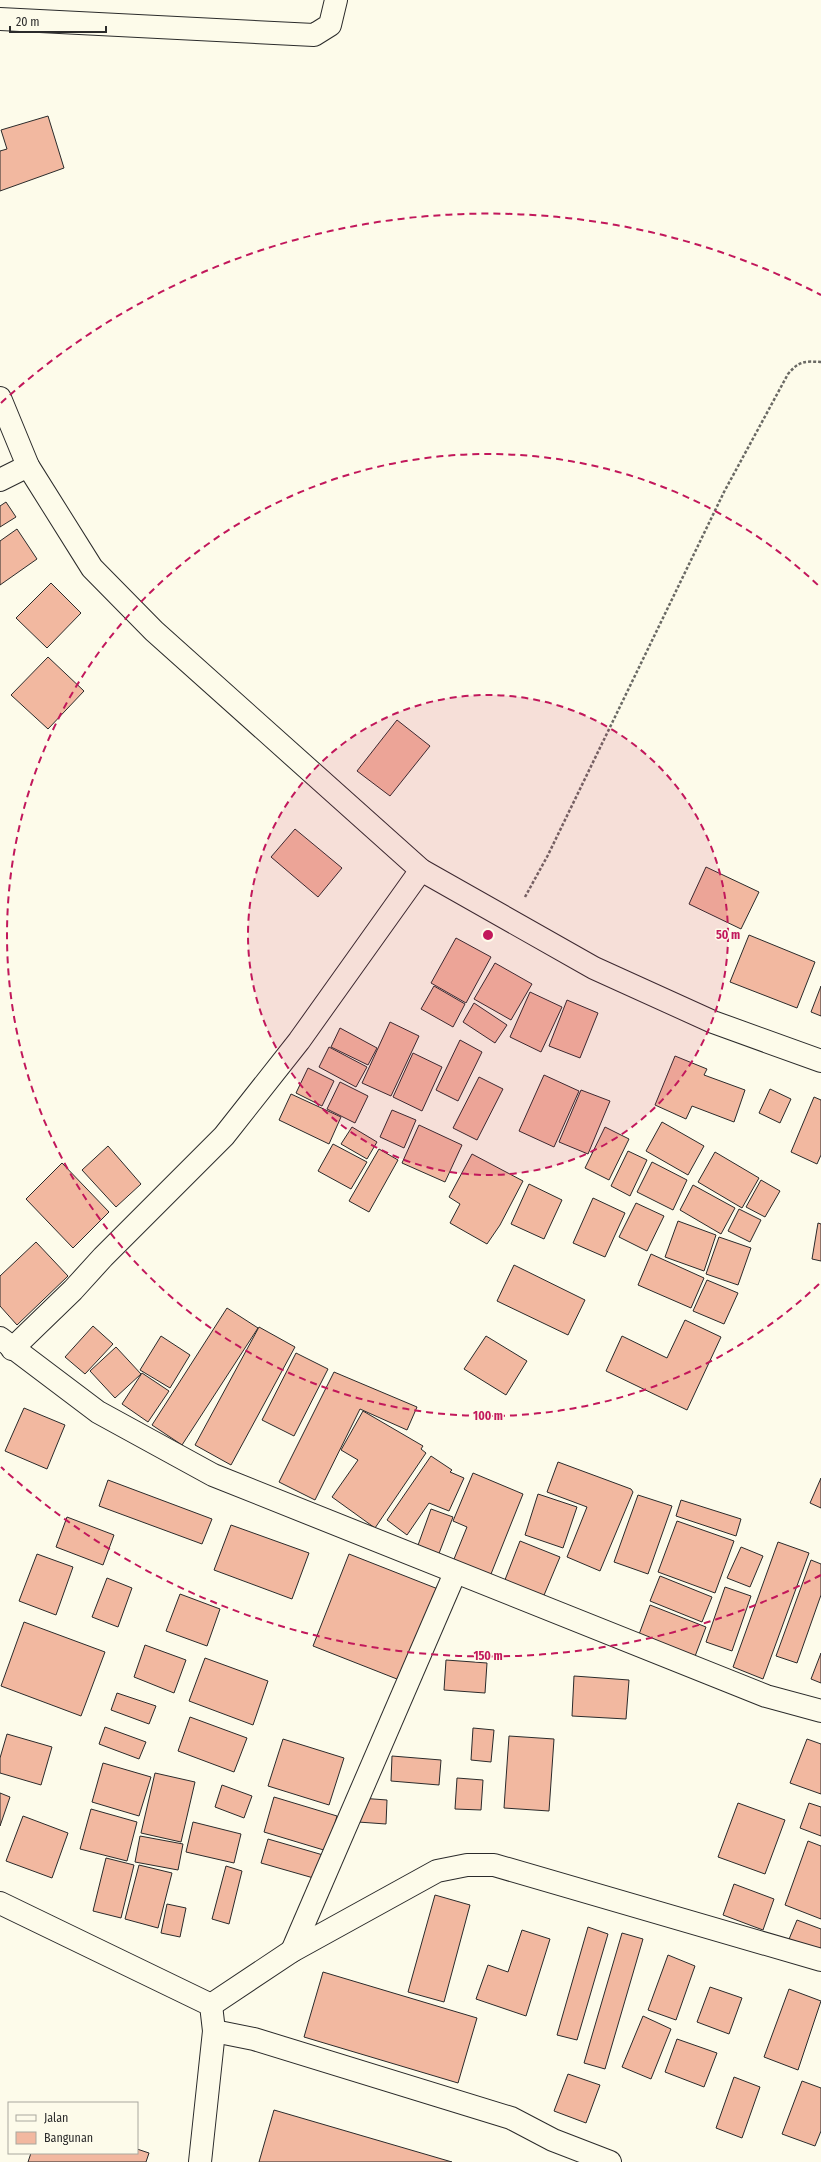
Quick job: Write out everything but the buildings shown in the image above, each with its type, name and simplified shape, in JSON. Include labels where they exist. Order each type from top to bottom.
[{"type":"street","points":[[0,19],[314,35],[330,25],[336,0]]},
{"type":"street","points":[[0,398],[28,466],[92,568],[154,631],[421,870],[594,968],[713,1022],[821,1061]]},
{"type":"street","points":[[0,480],[28,466]]},
{"type":"street","points":[[421,870],[299,1041],[224,1136],[6,1343],[98,1412],[213,1475],[766,1696],[821,1711]]},
{"type":"street","points":[[292,1951],[455,1573]]},
{"type":"street","points":[[211,2005],[292,1951],[438,1870],[473,1865],[494,1865],[821,1960]]},
{"type":"street","points":[[0,1903],[211,2005]]},
{"type":"street","points":[[200,2162],[214,2031],[211,2005]]},
{"type":"street","points":[[214,2031],[254,2039],[511,2118],[553,2140],[610,2162]]},
{"type":"path","points":[[512,922],[548,855],[724,492],[788,374],[797,364],[809,361],[821,362]]}]
